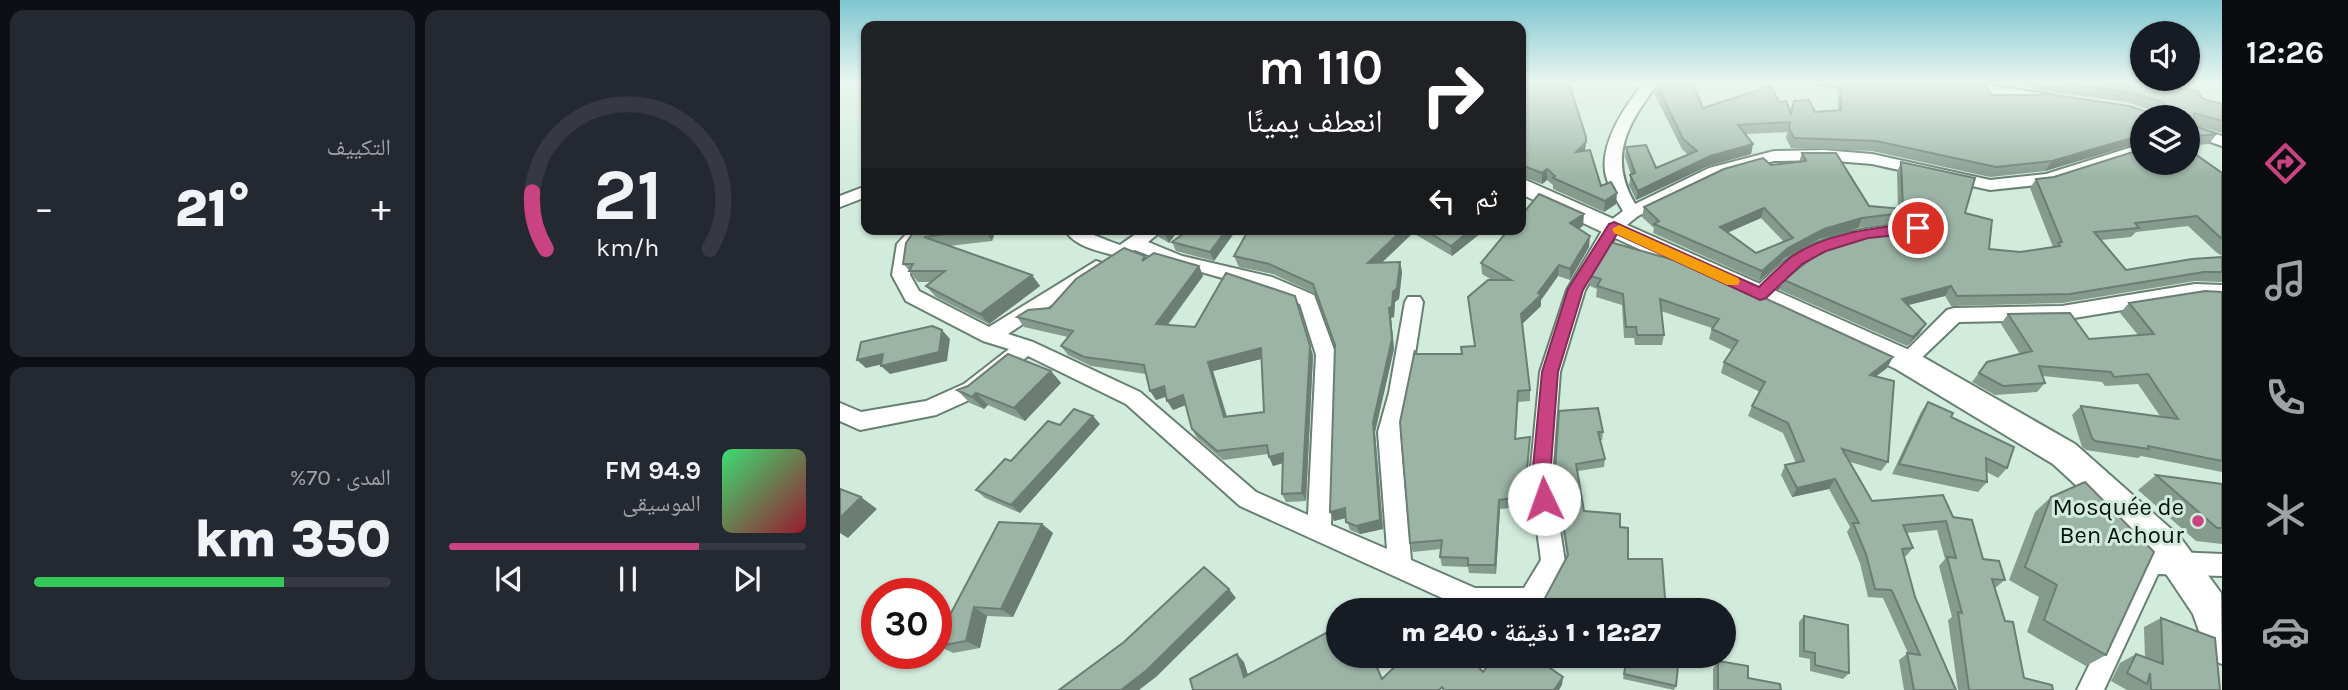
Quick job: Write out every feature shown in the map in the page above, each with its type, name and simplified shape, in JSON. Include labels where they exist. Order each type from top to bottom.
[{"type":"street","points":[[1623,220],[1613,174],[1622,131],[1631,115]]},
{"type":"street","points":[[2200,133],[2219,139]]},
{"type":"street","points":[[2200,138],[2219,139]]},
{"type":"street","points":[[915,235],[906,244],[901,275],[912,296],[990,336],[1026,346],[1133,398],[1248,499],[1474,600],[1530,600],[1553,562],[1541,478],[1550,372],[1576,289],[1623,220],[1715,172],[1774,156],[1823,155],[1872,159],[1990,185],[2046,179],[2130,153]]},
{"type":"street","points":[[1526,186],[1623,220],[1760,294],[1906,361],[2064,454],[2168,548],[2208,606],[2222,646]]},
{"type":"street","points":[[840,202],[861,193]]},
{"type":"street","points":[[1760,294],[1797,260],[1821,248],[1867,233],[1918,228]]},
{"type":"street","points":[[1078,235],[1088,241],[1127,247],[1265,282],[1308,300],[1326,355],[1319,531]]},
{"type":"street","points":[[990,336],[1146,235]]},
{"type":"street","points":[[1906,361],[1954,315],[2062,313],[2195,291],[2222,292]]},
{"type":"street","points":[[1400,567],[1389,432],[1399,393],[1414,302]]},
{"type":"street","points":[[840,412],[860,421],[929,409],[971,390],[1026,346]]},
{"type":"street","points":[[2090,690],[2151,562],[2222,565]]},
{"type":"building","points":[[1526,115],[1579,115],[1586,142],[1576,152],[1590,150],[1601,186],[1611,182],[1617,193],[1605,201],[1553,178],[1555,176],[1547,169],[1542,173],[1526,167]]},
{"type":"building","points":[[1672,115],[2130,115],[2130,138],[2052,161],[1996,167],[1876,141],[1794,138],[1789,128],[1790,122],[1738,125],[1753,144],[1710,156],[1638,191],[1630,175],[1635,173],[1626,147],[1646,145],[1656,168],[1697,151],[1683,139]]},
{"type":"building","points":[[2202,115],[2222,115],[2222,121]]},
{"type":"building","points":[[2200,128],[2217,134],[2200,136]]},
{"type":"building","points":[[1802,153],[1836,153],[1869,206],[1903,209],[1901,162],[1975,178],[1965,213],[1992,220],[1989,249],[2020,252],[2060,246],[2058,243],[2062,242],[2036,179],[2054,177],[2130,153],[2130,175],[2200,175],[2200,157],[2222,173],[2222,239],[2197,216],[2135,223],[2139,228],[2094,232],[2126,270],[2222,257],[2222,272],[2204,272],[2070,294],[1957,296],[1951,286],[1902,299],[1926,324],[1913,337],[1784,280],[1821,251],[1847,239],[1930,225],[1934,217],[1925,210],[1862,218],[1824,229],[1788,248],[1762,271],[1654,224],[1659,221],[1644,207],[1724,169],[1763,158],[1771,165],[1806,161]],"holes":[[[1764,208],[1793,238],[1756,253],[1720,227]]]},
{"type":"building","points":[[1539,194],[1584,214],[1570,223],[1590,236],[1570,269],[1559,265],[1538,293],[1541,295],[1521,314],[1530,390],[1518,391],[1515,439],[1530,437],[1527,468],[1531,496],[1499,500],[1495,565],[1468,565],[1468,558],[1440,557],[1442,540],[1410,543],[1400,422],[1414,354],[1462,354],[1461,347],[1475,346],[1468,297],[1488,280],[1511,280],[1481,263],[1504,235],[1526,235],[1526,210]]},
{"type":"building","points":[[912,235],[939,235],[924,237],[1032,275],[980,314],[926,286],[945,271],[909,271],[913,264],[903,264],[906,243]]},
{"type":"building","points":[[1182,235],[1223,235],[1210,252],[1172,242]]},
{"type":"building","points":[[1246,235],[1397,235],[1368,263],[1400,262],[1397,288],[1393,292],[1392,306],[1389,308],[1392,339],[1373,422],[1380,520],[1356,526],[1346,522],[1345,508],[1330,512],[1335,345],[1313,284],[1269,264],[1234,256]]},
{"type":"building","points":[[1433,235],[1465,235],[1451,246]]},
{"type":"building","points":[[1610,242],[1688,264],[1684,261],[1893,357],[1870,375],[1894,381],[1888,462],[1842,449],[1872,501],[1943,495],[1953,517],[1972,520],[1983,559],[1999,561],[2005,580],[1992,579],[2005,621],[2013,622],[2024,678],[2052,685],[2053,690],[1969,690],[1958,612],[1962,613],[1947,557],[1956,558],[1946,521],[1903,525],[1913,548],[1902,549],[1915,597],[1956,690],[1914,690],[1907,653],[1920,655],[1891,590],[1875,589],[1866,554],[1853,523],[1859,523],[1835,479],[1797,488],[1785,465],[1804,461],[1788,423],[1752,406],[1765,382],[1724,362],[1738,341],[1712,329],[1719,319],[1660,299],[1664,335],[1637,335],[1636,327],[1626,327],[1623,294],[1597,286],[1601,279],[1591,276]]},
{"type":"building","points":[[1124,248],[1145,256],[1142,261],[1154,253],[1199,266],[1156,324],[1195,327],[1226,273],[1295,296],[1310,346],[1302,493],[1282,494],[1283,453],[1269,457],[1267,445],[1217,451],[1192,429],[1183,395],[1167,401],[1164,386],[1150,391],[1144,365],[1084,357],[1061,346],[1073,331],[1017,317],[1028,310],[1050,308],[1076,279]],"holes":[[[1261,348],[1264,412],[1224,417],[1208,362]]]},
{"type":"building","points":[[2205,291],[2222,292],[2222,461],[2148,446],[2149,449],[2095,441],[2092,438],[2081,406],[2178,419],[2148,374],[2114,377],[2111,372],[2039,366],[2045,383],[2003,386],[1979,373],[1987,362],[2032,351],[2008,314],[2070,313],[2089,339],[2154,334],[2129,303]]},
{"type":"building","points":[[932,326],[942,330],[939,352],[881,366],[883,354],[857,360],[861,342]]},
{"type":"building","points":[[1008,354],[1051,371],[1014,408],[976,393],[972,397],[957,390],[968,386]]},
{"type":"building","points":[[1928,402],[1953,413],[1951,417],[2014,447],[2007,468],[1986,458],[1987,482],[1899,464]]},
{"type":"building","points":[[1598,408],[1603,432],[1598,432],[1605,459],[1576,464],[1584,511],[1620,514],[1620,527],[1628,528],[1628,559],[1662,559],[1665,598],[1545,598],[1568,555],[1555,470],[1559,411]]},
{"type":"building","points":[[1074,409],[1093,416],[1011,505],[976,490],[1005,459],[1011,461],[1048,421],[1060,425]]},
{"type":"building","points":[[2156,475],[2222,484],[2222,528],[2217,528]]},
{"type":"building","points":[[2085,482],[2154,552],[2106,655],[2044,620],[2057,585],[2025,567],[2051,497]]},
{"type":"building","points":[[840,489],[861,497],[840,518]]},
{"type":"building","points":[[999,522],[1042,524],[1001,609],[974,607],[966,641],[952,644],[952,611]]},
{"type":"building","points":[[1204,567],[1229,589],[1147,670],[1121,690],[1059,690],[1124,642]]},
{"type":"building","points":[[1804,616],[1848,625],[1849,673],[1815,665],[1815,653],[1804,651]]},
{"type":"building","points":[[2161,618],[2215,638],[2220,690],[2151,690],[2150,673],[2147,684],[2127,673],[2136,654],[2163,664]]},
{"type":"building","points":[[1326,633],[1326,668],[1377,668],[1382,679],[1393,668],[1479,668],[1483,672],[1486,668],[1550,668],[1563,677],[1554,690],[1444,690],[1442,687],[1439,690],[1193,690],[1190,679],[1237,654],[1244,677]]},
{"type":"building","points":[[1736,664],[1748,666],[1748,678],[1780,684],[1781,690],[1718,690],[1718,668],[1736,668]]},
{"type":"building","points":[[1625,668],[1678,668],[1676,686],[1624,674]]},
{"type":"slow traffic","points":[[1619,229],[1732,281]]},
{"type":"place","name":"Mosquée de Ben Achour","points":[[2198,521]]},
{"type":"route","points":[[1544,499],[1541,478],[1550,372],[1576,289],[1612,228],[1760,294],[1797,260],[1821,248],[1867,233],[1918,228]]}]
